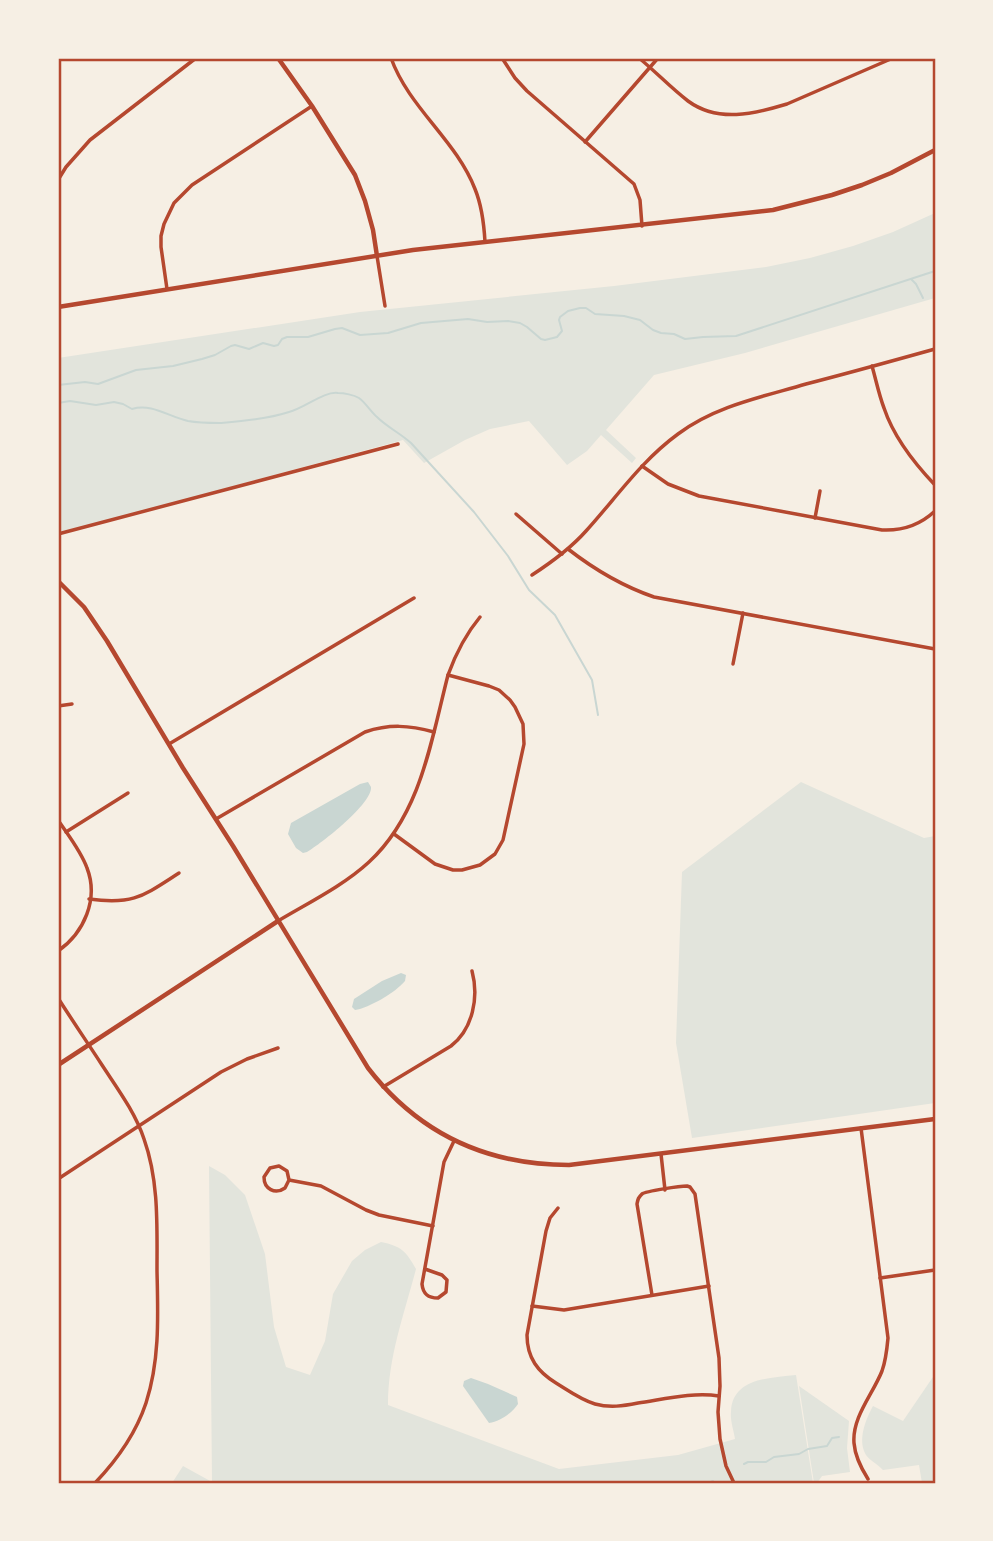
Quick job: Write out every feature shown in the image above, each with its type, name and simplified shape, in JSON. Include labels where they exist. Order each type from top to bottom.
[{"type":"street","points":[[58,180],[90,140],[196,58]]},
{"type":"street","points":[[278,58],[312,106],[355,176],[370,220],[385,306]]},
{"type":"street","points":[[391,58],[396,74],[405,88],[467,173],[480,204],[485,242]]},
{"type":"street","points":[[502,58],[527,91],[634,184],[640,200],[642,226]]},
{"type":"street","points":[[639,58],[688,101],[711,113],[734,115],[787,104],[893,58]]},
{"type":"street","points":[[586,142],[658,58]]},
{"type":"street","points":[[167,289],[161,247],[164,224],[174,203],[192,185],[312,106]]},
{"type":"street","points":[[58,307],[377,256],[773,210],[862,185],[935,150]]},
{"type":"street","points":[[532,575],[568,549],[642,466],[678,434],[708,415],[749,400],[935,349]]},
{"type":"street","points":[[872,366],[892,428],[911,458],[935,485]]},
{"type":"street","points":[[58,534],[398,443]]},
{"type":"street","points":[[642,466],[668,484],[699,496],[882,530],[894,531],[914,525],[935,511]]},
{"type":"street","points":[[815,517],[820,491]]},
{"type":"street","points":[[516,514],[562,554]]},
{"type":"street","points":[[568,549],[601,573],[636,591],[676,602],[935,649]]},
{"type":"street","points":[[58,580],[92,619],[361,1058],[383,1087],[412,1114],[454,1141],[499,1158],[535,1164],[569,1165],[935,1119]]},
{"type":"street","points":[[169,744],[414,598]]},
{"type":"street","points":[[733,664],[743,613]]},
{"type":"street","points":[[58,1065],[278,921],[347,880],[381,850],[404,818],[420,785],[448,675],[462,641],[480,617]]},
{"type":"street","points":[[394,834],[435,864],[453,870],[480,865],[495,854],[503,839],[524,744],[523,724],[515,706],[499,690],[448,675]]},
{"type":"street","points":[[58,706],[72,704]]},
{"type":"street","points":[[216,819],[365,732],[404,725],[433,732]]},
{"type":"street","points":[[66,832],[128,793]]},
{"type":"street","points":[[58,820],[86,866],[90,887],[83,924],[71,941],[58,951]]},
{"type":"street","points":[[89,900],[121,902],[133,899],[179,873]]},
{"type":"street","points":[[383,1087],[460,1039],[469,1024],[475,997],[472,971]]},
{"type":"street","points":[[58,998],[127,1103],[139,1126],[153,1172],[157,1208],[156,1360],[146,1403],[138,1422],[119,1455],[95,1483]]},
{"type":"street","points":[[58,1179],[221,1072],[278,1048]]},
{"type":"street","points":[[860,1128],[888,1338],[881,1373],[854,1433],[857,1460],[868,1479]]},
{"type":"street","points":[[425,1269],[442,1275],[447,1280],[443,1295],[433,1298],[425,1293],[422,1284],[444,1162],[454,1141]]},
{"type":"street","points":[[660,1153],[665,1190]]},
{"type":"street","points":[[279,1166],[287,1171],[289,1180],[281,1191],[273,1191],[266,1186],[264,1177],[270,1168],[279,1166]]},
{"type":"street","points":[[289,1180],[321,1186],[379,1215],[433,1226]]},
{"type":"street","points":[[652,1295],[637,1204],[639,1196],[690,1187],[696,1202],[719,1358],[720,1439],[726,1466],[734,1483]]},
{"type":"street","points":[[558,1208],[550,1218],[546,1231],[527,1335],[534,1363],[543,1374],[582,1399],[611,1407],[695,1395],[719,1396]]},
{"type":"street","points":[[880,1278],[935,1270]]},
{"type":"street","points":[[532,1306],[564,1310],[709,1286]]},
{"type":"shaded area","points":[[935,213],[935,298],[745,353],[654,375],[606,430],[636,458],[632,463],[601,435],[587,451],[567,465],[529,421],[490,429],[424,463],[403,440],[58,532],[58,358],[360,312],[614,286],[766,267],[853,246]]},
{"type":"shaded area","points":[[368,782],[371,787],[364,803],[345,822],[307,852],[303,853],[296,848],[288,834],[291,823]]},
{"type":"shaded area","points":[[801,782],[924,838],[935,836],[935,1103],[692,1138],[676,1043],[682,872]]},
{"type":"shaded area","points":[[401,973],[406,975],[405,981],[389,994],[361,1009],[355,1010],[352,1007],[354,999],[382,981]]},
{"type":"shaded area","points":[[209,1166],[225,1175],[245,1195],[265,1254],[274,1327],[286,1367],[310,1375],[325,1341],[333,1294],[352,1261],[381,1242],[402,1250],[416,1269],[394,1353],[388,1405],[559,1469],[678,1455],[735,1439],[731,1412],[738,1392],[745,1386],[764,1379],[796,1375],[813,1483],[172,1483],[183,1466],[212,1482]]},
{"type":"shaded area","points":[[935,1374],[935,1483],[922,1483],[919,1465],[883,1470],[866,1455],[862,1436],[873,1406],[903,1421]]},
{"type":"shaded area","points":[[471,1378],[517,1397],[518,1404],[506,1416],[489,1423],[463,1386],[464,1381]]},
{"type":"shaded area","points":[[799,1386],[849,1421],[847,1448],[850,1472],[822,1476],[814,1483]]},
{"type":"waterway","points":[[58,385],[85,382],[98,384],[136,370],[173,366],[202,359],[235,345],[249,349],[263,343],[274,346],[287,337],[308,337],[342,328],[360,335],[388,333],[421,323],[468,319],[508,321],[520,323],[545,340],[557,337],[562,331],[560,317],[568,311],[580,308],[586,308],[595,314],[640,320],[653,330],[685,339],[736,336],[935,271]]},
{"type":"waterway","points":[[911,279],[923,298]]},
{"type":"waterway","points":[[58,403],[70,401],[96,405],[114,402],[132,409],[153,409],[188,421],[220,423],[281,414],[333,393],[359,398],[381,421],[411,443],[474,512],[508,556],[529,590],[555,615],[592,680],[598,715]]},
{"type":"waterway","points":[[744,1464],[799,1454],[808,1449],[827,1446],[832,1438],[839,1437]]},
{"type":"waterway","points":[[708,1483],[713,1481]]}]
